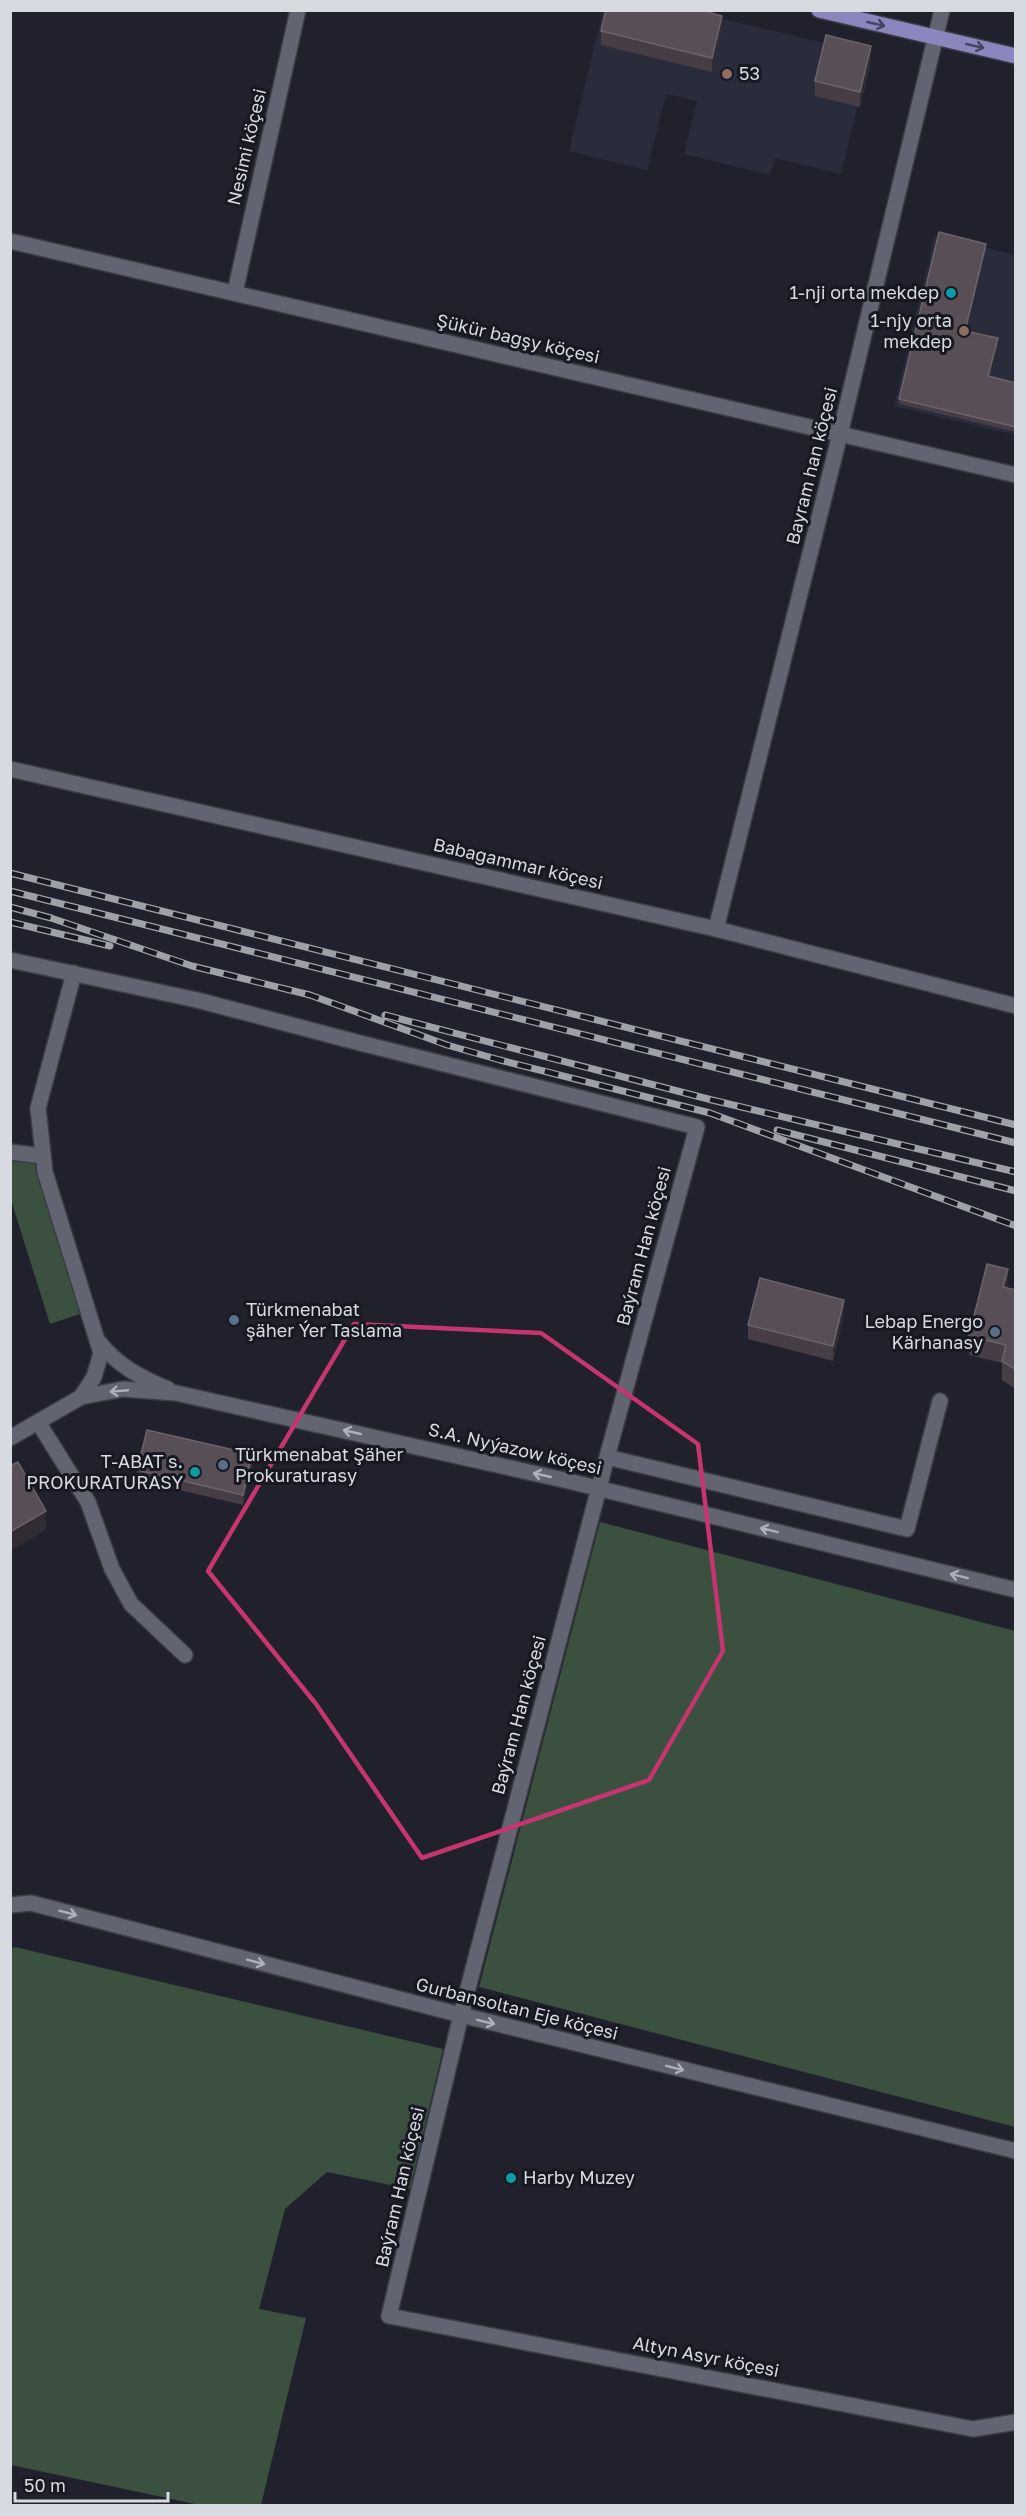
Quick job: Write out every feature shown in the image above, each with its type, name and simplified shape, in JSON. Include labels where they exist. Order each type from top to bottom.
[{"type":"main road","points":[[819,10],[1016,56]]},
{"type":"street","name":"Nesimi köçesi","points":[[235,292],[298,10]]},
{"type":"street","name":"Bayram han köçesi","points":[[716,929],[840,434],[942,10]]},
{"type":"street","name":"Şükür bagşy köçesi","points":[[10,241],[1016,476]]},
{"type":"street","name":"Babagammar köçesi","points":[[10,769],[716,929],[1016,1006]]},
{"type":"street","points":[[10,960],[75,973],[38,1108],[45,1172],[101,1353],[97,1369],[81,1397]]},
{"type":"street","name":"Baýram Han köçesi","points":[[75,973],[197,1000],[697,1127],[607,1457],[461,2016],[389,2316]]},
{"type":"street","points":[[10,1152],[43,1156]]},
{"type":"street","points":[[99,1342],[127,1369],[176,1393]]},
{"type":"street","name":"S.A. Nyýazow köçesi","points":[[10,1438],[81,1397],[123,1389],[176,1393],[599,1489],[1016,1590]]},
{"type":"street","points":[[607,1457],[907,1529],[940,1401]]},
{"type":"street","points":[[38,1422],[87,1502],[112,1569],[131,1604],[185,1655]]},
{"type":"street","name":"Gurbansoltan Eje köçesi","points":[[10,1905],[31,1903],[461,2016],[1016,2151]]},
{"type":"street","name":"Altyn Asyr köçesi","points":[[389,2316],[973,2428],[1016,2422]]},
{"type":"highlighted area","points":[[354,1324],[541,1333],[698,1444],[723,1651],[649,1780],[422,1858],[316,1704],[208,1571]]},
{"type":"shaded area","name":"53","points":[[603,11],[689,11],[870,54],[841,174],[775,158],[770,175],[684,154],[697,101],[666,94],[647,170],[569,151]]},
{"type":"shaded area","name":"1-njy orta mekdep","points":[[935,235],[1015,255],[1015,435],[894,406]]},
{"type":"green space","points":[[10,1160],[34,1162],[83,1313],[50,1324],[11,1200]]},
{"type":"green space","points":[[600,1522],[1015,1631],[1015,2127],[479,1987]]},
{"type":"green space","points":[[15,1947],[443,2049],[410,2189],[327,2172],[285,2209],[259,2309],[306,2318],[261,2505],[200,2505],[11,2465],[10,1949]]},
{"type":"building","points":[[606,10],[701,10],[722,16],[712,58],[601,31]]},
{"type":"building","points":[[826,35],[871,46],[860,92],[815,81]]},
{"type":"building","name":"1-njy orta mekdep","points":[[939,232],[986,244],[965,331],[998,338],[988,376],[1016,383],[1016,427],[899,399]]},
{"type":"building","name":"Lebap Energo Kärhanasy","points":[[987,1264],[1008,1269],[1003,1287],[1016,1290],[1016,1370],[1002,1361],[1006,1345],[969,1336]]},
{"type":"building","points":[[760,1278],[844,1300],[833,1346],[748,1325]]},
{"type":"building","name":"T-ABAT s. PROKURATURASY","points":[[147,1430],[252,1454],[243,1495],[137,1470]]},
{"type":"building","points":[[18,1462],[46,1511],[10,1532],[10,1466]]},
{"type":"railway","points":[[10,873],[1016,1125]]},
{"type":"railway","points":[[10,891],[1016,1143]]},
{"type":"railway","points":[[10,907],[51,918],[192,966],[310,995],[447,1045],[710,1113],[1016,1226]]},
{"type":"railway","points":[[10,922],[110,946]]},
{"type":"railway","points":[[385,1015],[712,1100],[1016,1172]]},
{"type":"railway","points":[[777,1130],[1016,1191]]},
{"type":"place","name":"53","points":[[727,74]]},
{"type":"place","name":"1-nji orta mekdep","points":[[951,293]]},
{"type":"place","name":"1-njy orta mekdep","points":[[964,331]]},
{"type":"place","name":"Türkmenabat şäher Ýer Taslama","points":[[234,1320]]},
{"type":"place","name":"Lebap Energo Kärhanasy","points":[[995,1332]]},
{"type":"place","name":"Türkmenabat Şäher Prokuraturasy","points":[[223,1465]]},
{"type":"place","name":"T-ABAT s. PROKURATURASY","points":[[195,1472]]},
{"type":"place","name":"Harby Muzey","points":[[511,2178]]}]
